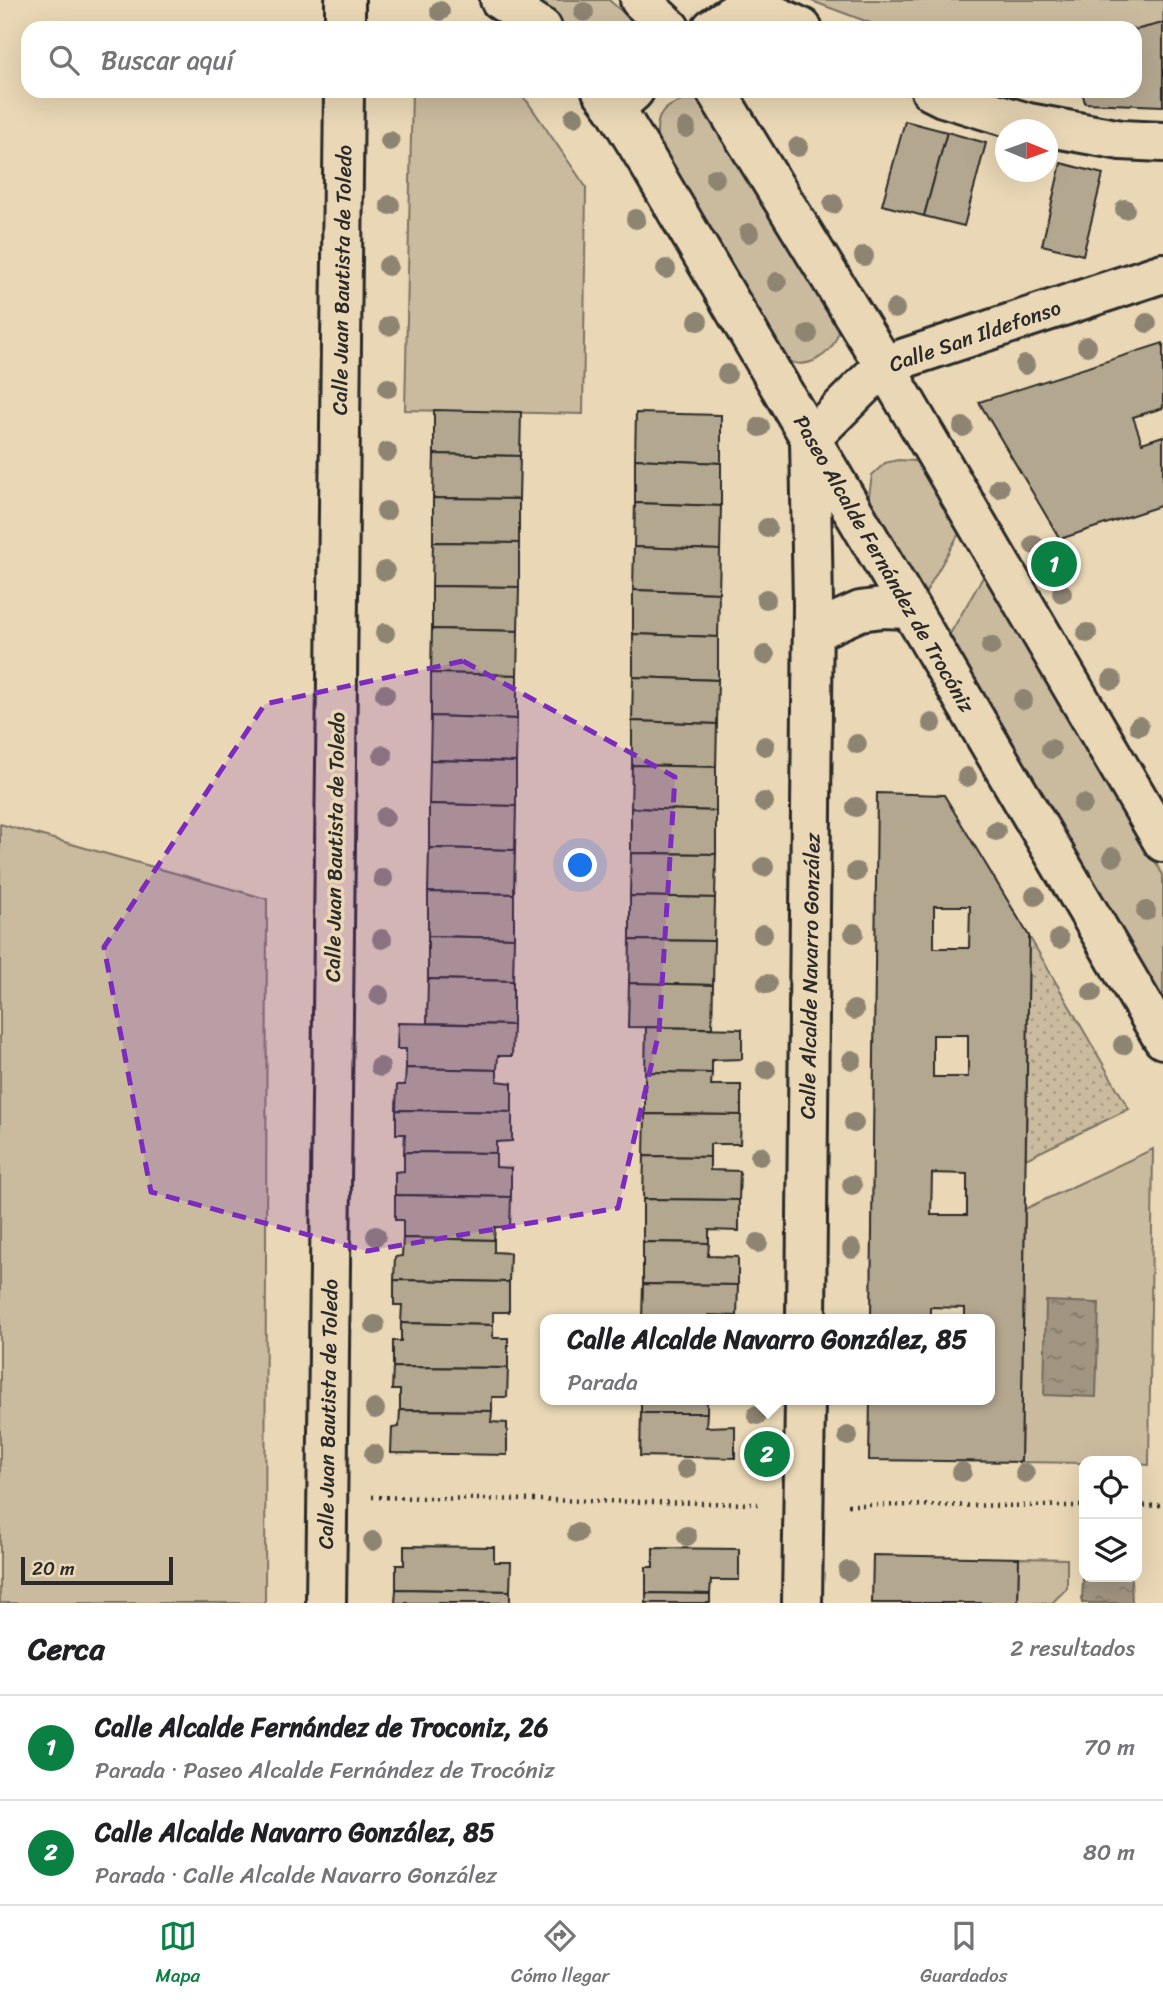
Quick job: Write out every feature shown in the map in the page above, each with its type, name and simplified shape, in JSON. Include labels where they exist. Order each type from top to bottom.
[{"type":"street","points":[[345,0],[345,21]]},
{"type":"street","points":[[500,0],[532,21]]},
{"type":"street","points":[[640,0],[662,21]]},
{"type":"street","points":[[722,21],[751,4],[787,21]]},
{"type":"street","name":"Calle Juan Bautista de Toledo","points":[[326,1603],[344,98]]},
{"type":"street","name":"Paseo Alcalde Fernández de Trocóniz","points":[[618,98],[810,439],[1163,1039]]},
{"type":"street","points":[[720,98],[884,365],[1163,842]]},
{"type":"street","points":[[952,98],[1028,124],[1121,140],[1163,142]]},
{"type":"street","name":"Calle San Ildefonso","points":[[810,439],[884,365],[1163,273]]},
{"type":"street","name":"Calle Alcalde Navarro González","points":[[806,1314],[813,632],[810,439]]},
{"type":"street","points":[[813,632],[860,611],[882,608],[910,610]]},
{"type":"street","points":[[802,1603],[805,1405]]},
{"type":"path","points":[[437,1497],[676,1503]]},
{"type":"path","points":[[936,1506],[1079,1506]]},
{"type":"path","points":[[1142,1506],[1163,1506]]},
{"type":"highlighted area","points":[[463,661],[675,777],[659,1032],[618,1208],[367,1251],[151,1192],[104,947],[265,704]]},
{"type":"shaded area","points":[[529,0],[609,0],[633,21],[556,21]]},
{"type":"shaded area","points":[[809,0],[1163,0],[1163,23],[1142,28],[1142,21],[865,21]]},
{"type":"shaded area","points":[[412,98],[523,98],[586,187],[583,414],[405,410]]},
{"type":"shaded area","points":[[686,100],[699,100],[712,108],[835,314],[837,336],[824,355],[817,359],[802,364],[794,363],[775,349],[660,151],[657,133],[659,118],[668,107]]},
{"type":"shaded area","points":[[898,460],[915,461],[927,474],[961,530],[923,597],[868,503],[872,475],[885,463]]},
{"type":"shaded area","points":[[986,572],[1163,875],[1163,1006],[947,639]]},
{"type":"shaded area","points":[[0,824],[267,899],[265,1603],[0,1603]]},
{"type":"shaded area","points":[[1029,936],[1129,1109],[1026,1159]]},
{"type":"shaded area","points":[[1153,1149],[1149,1465],[1142,1464],[1142,1456],[1079,1456],[1079,1463],[1021,1462],[1025,1209]]},
{"type":"shaded area","points":[[1019,1558],[1067,1559],[1067,1588],[1052,1603],[1018,1603]]},
{"type":"water","points":[[1046,1301],[1099,1303],[1096,1397],[1044,1395]]},
{"type":"water","points":[[1083,1582],[1131,1582],[1132,1603],[1082,1603]]},
{"type":"building","points":[[1163,23],[1163,106],[1085,103],[1084,98],[1142,98],[1142,28]]},
{"type":"building","points":[[905,121],[947,132],[924,216],[882,205]]},
{"type":"building","points":[[947,132],[986,143],[964,226],[924,216]]},
{"type":"building","points":[[1061,163],[1103,174],[1083,255],[1042,245]]},
{"type":"building","points":[[1163,343],[1163,408],[1133,417],[1142,443],[1163,436],[1163,505],[1060,539],[979,402]]},
{"type":"building","points":[[434,410],[521,412],[520,456],[434,454]]},
{"type":"building","points":[[636,413],[721,415],[721,463],[635,459]]},
{"type":"building","points":[[434,454],[520,456],[519,499],[433,498]]},
{"type":"building","points":[[635,459],[721,463],[721,506],[635,503]]},
{"type":"building","points":[[433,498],[519,499],[519,543],[433,542]]},
{"type":"building","points":[[635,503],[721,506],[720,550],[634,547]]},
{"type":"building","points":[[433,542],[519,543],[519,587],[432,586]]},
{"type":"building","points":[[634,547],[720,550],[719,593],[633,590]]},
{"type":"building","points":[[432,586],[519,587],[518,631],[432,629]]},
{"type":"building","points":[[633,590],[719,593],[718,637],[633,634]]},
{"type":"building","points":[[432,629],[518,631],[517,675],[431,673]]},
{"type":"building","points":[[633,634],[718,637],[718,680],[633,677]]},
{"type":"building","points":[[431,673],[517,675],[517,719],[431,716]]},
{"type":"building","points":[[633,677],[718,680],[717,724],[632,721]]},
{"type":"building","points":[[431,716],[517,719],[516,762],[430,760]]},
{"type":"building","points":[[632,721],[717,724],[716,767],[632,765]]},
{"type":"building","points":[[430,760],[516,762],[516,806],[429,804]]},
{"type":"building","points":[[632,765],[716,767],[716,811],[631,808]]},
{"type":"building","points":[[877,793],[944,795],[1029,936],[1021,1462],[869,1460],[870,1405],[995,1405],[995,1314],[965,1314],[965,1308],[930,1307],[930,1314],[871,1314]],"holes":[[[934,906],[970,906],[969,948],[934,948]],[[933,1035],[968,1035],[968,1077],[933,1077]],[[932,1173],[967,1174],[967,1215],[931,1215]]]},
{"type":"building","points":[[429,804],[516,806],[515,850],[429,848]]},
{"type":"building","points":[[631,808],[716,811],[716,854],[631,853]]},
{"type":"building","points":[[429,848],[515,850],[514,894],[428,892]]},
{"type":"building","points":[[631,853],[716,854],[715,898],[630,896]]},
{"type":"building","points":[[428,892],[514,894],[514,938],[428,936]]},
{"type":"building","points":[[630,896],[715,898],[714,941],[630,940]]},
{"type":"building","points":[[428,936],[514,938],[513,981],[428,979]]},
{"type":"building","points":[[630,940],[714,941],[713,985],[629,983]]},
{"type":"building","points":[[428,979],[513,981],[513,1025],[427,1023]]},
{"type":"building","points":[[629,983],[713,985],[712,1028],[628,1027]]},
{"type":"building","points":[[398,1023],[513,1025],[512,1056],[498,1056],[497,1070],[406,1068],[406,1049],[397,1049]]},
{"type":"building","points":[[646,1027],[742,1029],[742,1059],[712,1060],[712,1073],[645,1072]]},
{"type":"building","points":[[406,1068],[497,1070],[497,1081],[512,1083],[512,1112],[396,1110],[397,1085],[405,1085]]},
{"type":"building","points":[[645,1072],[712,1073],[711,1085],[741,1085],[741,1115],[645,1114]]},
{"type":"building","points":[[396,1110],[512,1112],[512,1141],[496,1142],[496,1153],[404,1152],[405,1134],[396,1134]]},
{"type":"building","points":[[645,1114],[741,1115],[740,1144],[710,1144],[710,1157],[644,1156]]},
{"type":"building","points":[[404,1152],[496,1153],[496,1167],[511,1168],[511,1197],[395,1195],[395,1172],[404,1171]]},
{"type":"building","points":[[644,1156],[710,1157],[710,1170],[740,1171],[739,1200],[643,1199]]},
{"type":"building","points":[[395,1195],[511,1197],[510,1227],[495,1227],[494,1240],[403,1238],[403,1220],[395,1220]]},
{"type":"building","points":[[643,1199],[739,1200],[739,1231],[709,1230],[709,1243],[643,1242]]},
{"type":"building","points":[[403,1238],[494,1240],[494,1252],[510,1253],[509,1282],[394,1280],[395,1257],[402,1256]]},
{"type":"building","points":[[643,1242],[709,1243],[708,1256],[738,1257],[738,1285],[643,1284]]},
{"type":"building","points":[[394,1280],[509,1282],[509,1312],[493,1312],[493,1325],[401,1323],[402,1305],[394,1305]]},
{"type":"building","points":[[643,1284],[738,1285],[737,1314],[642,1314]]},
{"type":"building","points":[[401,1323],[493,1325],[493,1338],[508,1338],[508,1368],[393,1367],[393,1341],[401,1341]]},
{"type":"building","points":[[393,1367],[508,1368],[507,1397],[492,1397],[492,1411],[400,1410],[400,1390],[392,1390]]},
{"type":"building","points":[[641,1405],[707,1405],[707,1413],[641,1413]]},
{"type":"building","points":[[400,1410],[492,1411],[491,1422],[507,1423],[507,1455],[391,1453],[392,1428],[399,1427]]},
{"type":"building","points":[[641,1413],[707,1413],[706,1427],[735,1426],[735,1458],[640,1456]]},
{"type":"building","points":[[404,1546],[494,1547],[494,1562],[511,1562],[510,1591],[396,1589],[396,1565],[404,1565]]},
{"type":"building","points":[[653,1548],[739,1549],[739,1580],[711,1580],[710,1594],[646,1593],[646,1567],[653,1567]]},
{"type":"building","points":[[873,1555],[1019,1558],[1018,1603],[872,1603]]},
{"type":"building","points":[[396,1589],[510,1591],[510,1603],[395,1603]]},
{"type":"building","points":[[646,1593],[710,1594],[710,1603],[646,1603]]},
{"type":"place","name":"Calle Alcalde Fernández de Troconiz, 26","points":[[1054,564]]},
{"type":"place","name":"Calle Alcalde Navarro González, 85","points":[[767,1454]]}]
